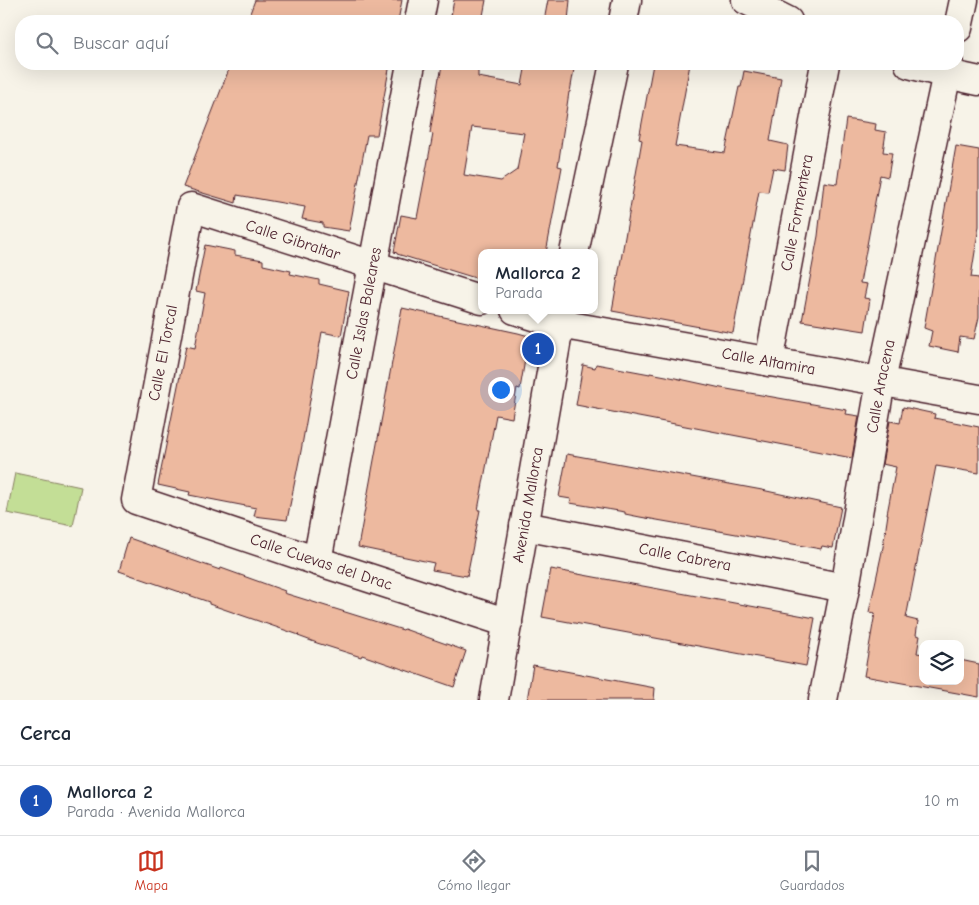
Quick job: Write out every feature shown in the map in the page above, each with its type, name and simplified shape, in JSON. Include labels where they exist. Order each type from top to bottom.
[{"type":"street","points":[[420,15],[423,0]]},
{"type":"street","points":[[624,15],[627,0]]},
{"type":"street","points":[[746,0],[776,15]]},
{"type":"street","points":[[961,15],[964,0]]},
{"type":"street","name":"Calle Islas Baleares","points":[[317,561],[410,70]]},
{"type":"street","points":[[575,249],[613,70]]},
{"type":"street","name":"Calle Formentera","points":[[769,362],[824,70]]},
{"type":"street","name":"Calle Aracena","points":[[823,700],[845,588],[880,381],[948,70]]},
{"type":"street","points":[[951,70],[979,81]]},
{"type":"street","name":"Calle Gibraltar","points":[[190,207],[478,299]]},
{"type":"street","name":"Calle El Torcal","points":[[136,500],[190,207]]},
{"type":"street","points":[[541,314],[560,317]]},
{"type":"street","name":"Calle Altamira","points":[[560,317],[769,362],[979,399]]},
{"type":"street","name":"Avenida Mallorca","points":[[494,700],[560,317]]},
{"type":"street","name":"Calle Cuevas del Drac","points":[[136,500],[508,623]]},
{"type":"street","name":"Calle Cabrera","points":[[524,526],[845,588]]},
{"type":"green space","points":[[15,473],[81,487],[73,526],[7,513]]},
{"type":"building","points":[[255,0],[402,0],[399,15],[249,15]]},
{"type":"building","points":[[454,0],[486,0],[483,15],[451,15]]},
{"type":"building","points":[[548,0],[570,0],[569,15],[545,15]]},
{"type":"building","points":[[229,70],[389,70],[377,135],[367,135],[349,231],[323,227],[323,223],[302,219],[305,207],[237,195],[236,203],[183,187]]},
{"type":"building","points":[[441,70],[478,70],[478,77],[522,85],[525,70],[574,70],[558,166],[562,167],[547,249],[478,249],[478,279],[394,252],[401,215],[417,218],[433,134],[430,133]],"holes":[[[472,127],[524,133],[517,170],[501,181],[464,175]]]},
{"type":"building","points":[[652,70],[689,70],[675,146],[725,153],[744,71],[781,78],[770,141],[788,145],[785,170],[773,168],[768,192],[759,191],[733,333],[612,311],[642,140],[639,139]]},
{"type":"building","points":[[846,119],[876,124],[875,130],[886,132],[883,152],[892,153],[888,177],[880,175],[860,283],[867,284],[864,298],[870,299],[865,331],[802,321],[818,236],[824,182],[837,184]]},
{"type":"building","points":[[956,146],[979,150],[979,226],[971,277],[979,278],[979,317],[974,339],[960,337],[958,352],[929,346],[932,331],[924,328]]},
{"type":"building","points":[[205,245],[235,251],[235,255],[263,260],[263,265],[291,271],[290,274],[319,280],[319,284],[349,291],[341,336],[322,332],[287,520],[254,516],[256,508],[189,495],[190,492],[158,485],[186,346],[195,348],[205,293],[196,291]]},
{"type":"building","points":[[402,308],[529,336],[520,389],[517,388],[512,418],[496,415],[467,576],[432,570],[434,563],[358,547]]},
{"type":"building","points":[[596,364],[847,410],[846,414],[859,416],[852,458],[576,405],[583,365],[595,368]]},
{"type":"building","points":[[903,407],[935,414],[934,418],[979,427],[979,473],[936,466],[906,618],[918,621],[916,635],[920,636],[917,653],[919,653],[919,685],[964,685],[964,661],[979,664],[979,697],[864,676],[875,613],[869,612],[883,547],[896,467],[882,464],[890,421],[900,423]]},
{"type":"building","points":[[567,454],[762,490],[841,507],[833,548],[822,546],[821,549],[570,503],[571,499],[559,497]]},
{"type":"building","points":[[129,538],[220,570],[221,568],[285,591],[284,593],[404,629],[466,651],[454,687],[362,655],[361,657],[317,643],[209,604],[209,602],[119,571]]},
{"type":"building","points":[[551,569],[815,618],[806,666],[542,617]]},
{"type":"building","points":[[533,665],[655,688],[654,700],[527,700]]},
{"type":"place","name":"Mallorca 2","points":[[538,349]]}]
